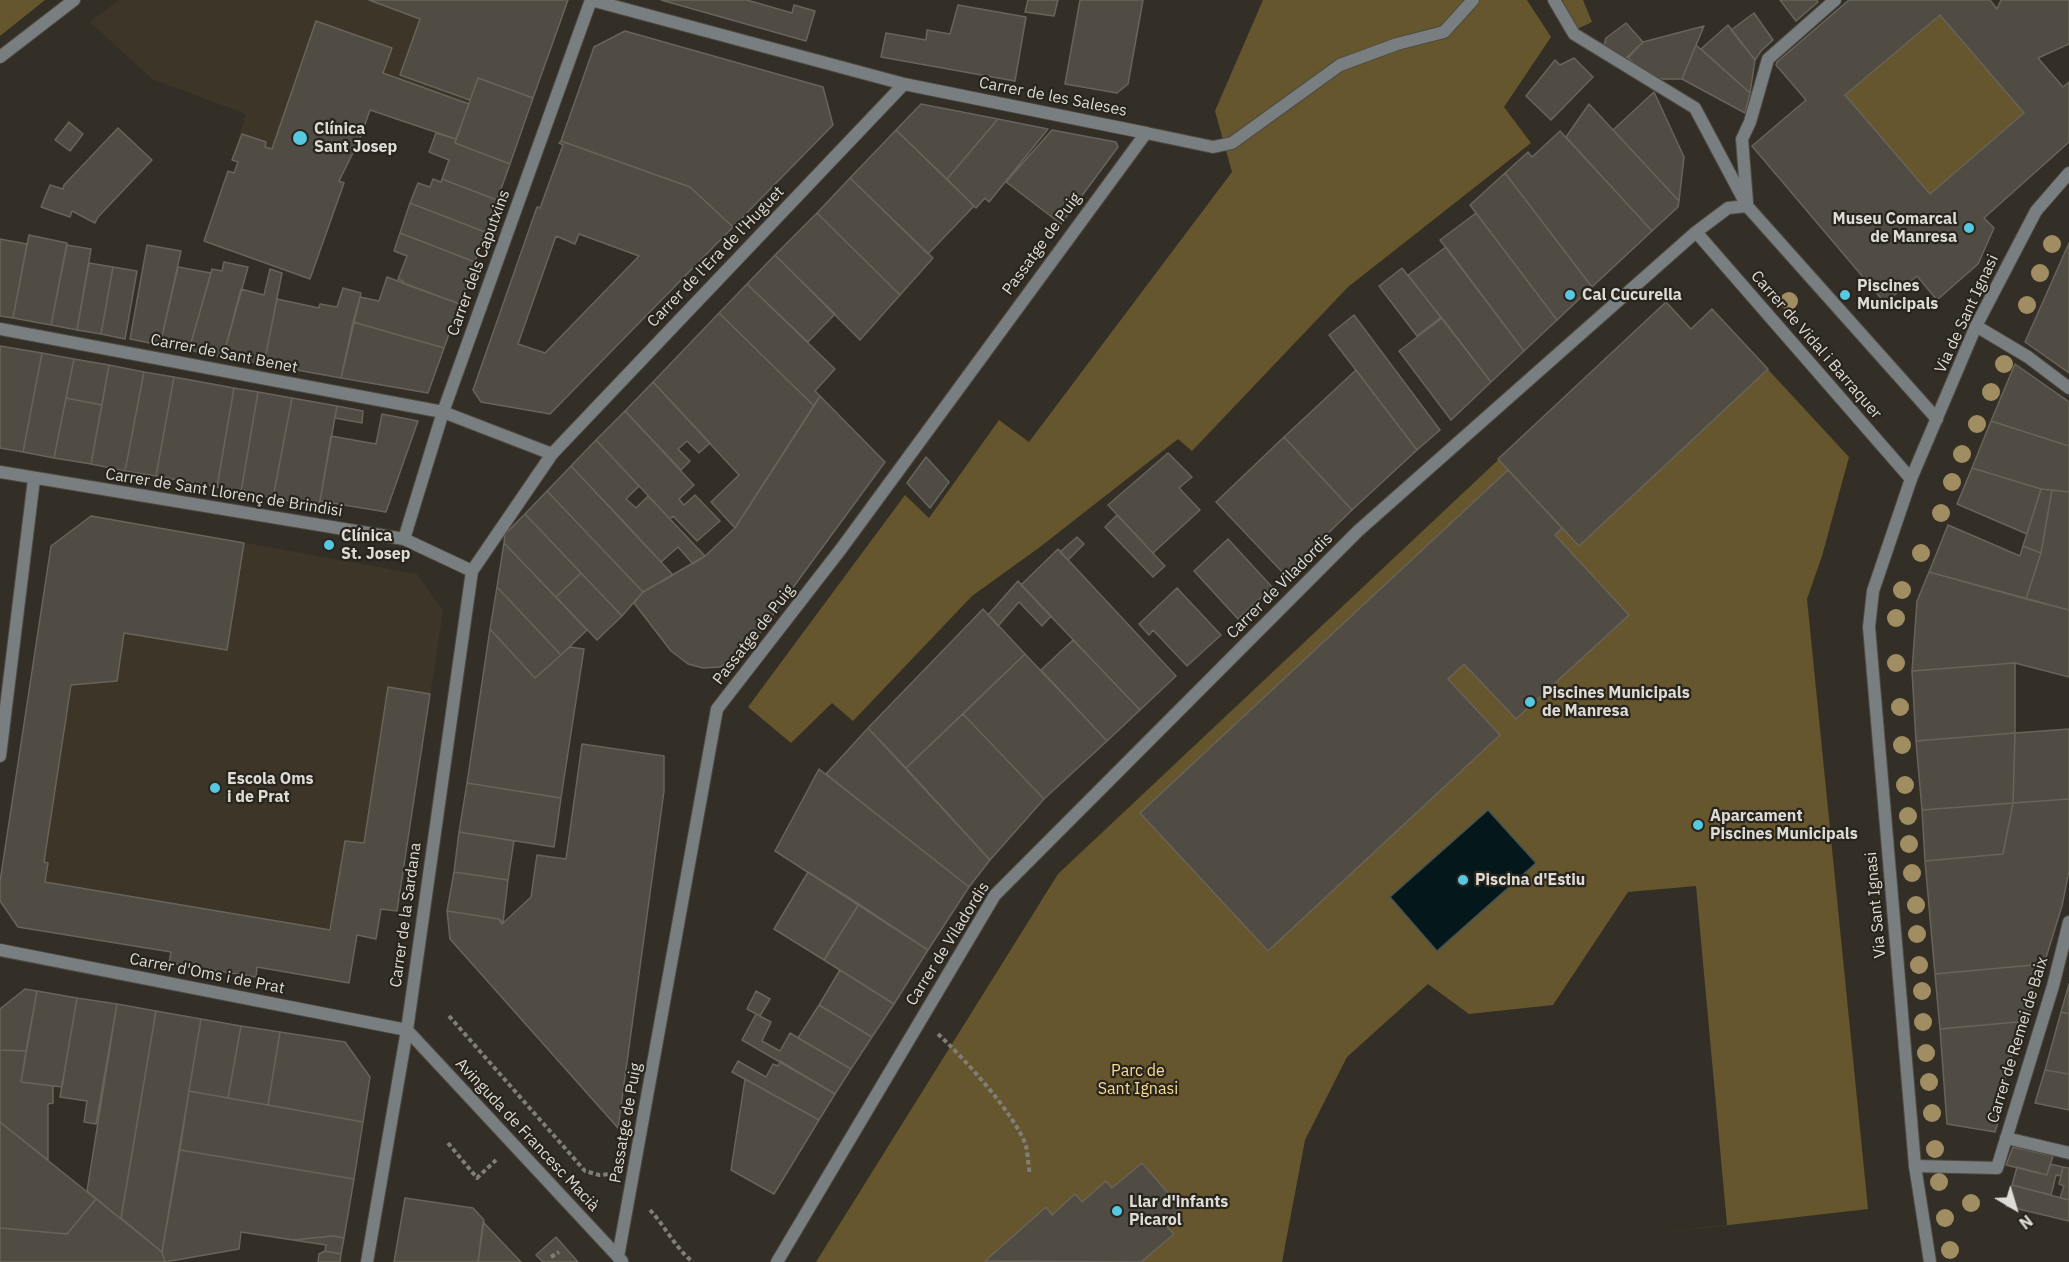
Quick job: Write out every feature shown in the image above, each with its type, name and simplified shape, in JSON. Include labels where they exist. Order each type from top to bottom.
[{"type":"street","points":[[1,57],[74,0]]},
{"type":"street","name":"Carrer de les Saleses","points":[[591,0],[904,84],[1213,147],[1232,143],[1340,65],[1397,44],[1444,33],[1473,0]]},
{"type":"street","name":"Carrer dels Caputxins","points":[[404,539],[443,412],[591,0]]},
{"type":"street","points":[[1554,0],[1574,34],[1695,108],[1747,206],[1937,419]]},
{"type":"street","points":[[1747,206],[1742,139],[1750,122],[1768,59],[1835,0]]},
{"type":"street","name":"Carrer de l'Era de l'Huguet","points":[[471,571],[552,454],[904,84]]},
{"type":"street","name":"Passatge de Puig","points":[[621,1259],[631,1188],[717,709],[841,549],[1146,133]]},
{"type":"street","name":"Via de Sant Ignasi","points":[[1911,479],[1976,326],[2036,211],[2069,173]]},
{"type":"street","name":"Carrer de Viladordis","points":[[777,1262],[995,895],[1003,886],[1358,531],[1696,232],[1728,208],[1747,206]]},
{"type":"street","name":"Carrer de Vidal i Barraquer","points":[[1696,232],[1911,479]]},
{"type":"street","points":[[1976,326],[2028,357],[2069,388]]},
{"type":"street","name":"Carrer de Sant Benet","points":[[0,328],[443,412]]},
{"type":"street","points":[[443,412],[552,454]]},
{"type":"street","name":"Carrer de Sant Llorenç de Brindisi","points":[[0,472],[404,539],[471,571]]},
{"type":"street","points":[[0,756],[34,479]]},
{"type":"street","name":"Via Sant Ignasi","points":[[1911,479],[1873,591],[1869,627],[1915,1166],[1930,1262]]},
{"type":"street","name":"Carrer de la Sardana","points":[[367,1262],[407,1030],[471,571]]},
{"type":"street","name":"Carrer de Remei de Baix","points":[[1915,1166],[1996,1167],[2053,986],[2069,922]]},
{"type":"street","name":"Carrer d'Oms i de Prat","points":[[0,950],[407,1030]]},
{"type":"street","name":"Avinguda de Francesc Macià","points":[[407,1030],[621,1259]]},
{"type":"street","points":[[2006,1138],[2069,1153]]},
{"type":"path","points":[[449,1016],[585,1171],[599,1175],[617,1173],[666,1227],[685,1256],[693,1262]]},
{"type":"path","points":[[921,1020],[968,1064],[1003,1109],[1026,1145],[1030,1174]]},
{"type":"path","points":[[448,1143],[477,1178]]},
{"type":"path","points":[[551,1257],[560,1252]]},
{"type":"shaded area","name":"Clínica Sant Josep","points":[[119,0],[568,0],[510,164],[455,143],[455,139],[370,110],[339,181],[344,183],[310,279],[204,241],[228,171],[234,173],[238,162],[232,160],[246,114],[152,79],[90,22]]},
{"type":"shaded area","name":"Escola Oms i de Prat","points":[[91,515],[417,574],[443,611],[397,911],[381,909],[376,939],[357,935],[349,983],[258,967],[256,977],[169,963],[170,952],[18,927],[0,901],[0,882],[51,546]]},
{"type":"shaded area","name":"Piscina d'Estiu","points":[[1488,810],[1536,863],[1437,951],[1390,897]]},
{"type":"green space","points":[[0,0],[45,0],[0,36]]},
{"type":"green space","points":[[1263,0],[1527,0],[1551,37],[1504,107],[1531,143],[1348,287],[1192,451],[1178,439],[1040,547],[972,596],[853,721],[832,703],[791,743],[748,707],[905,495],[929,518],[999,420],[1029,442],[1232,172],[1215,111]]},
{"type":"green space","points":[[1562,0],[1583,0],[1592,22],[1577,29]]},
{"type":"green space","points":[[1940,15],[2024,113],[1930,194],[1845,95]]},
{"type":"green space","name":"Piscines Municipals de Manresa","points":[[1666,302],[1691,329],[1712,309],[1849,457],[1822,556],[1807,599],[1868,1209],[1651,1234],[1727,1225],[1696,886],[1628,892],[1553,1005],[1469,1014],[1428,984],[1347,1057],[1305,1140],[1282,1262],[816,1262],[1058,874]]},
{"type":"building","points":[[369,0],[568,0],[533,98],[478,78],[470,100],[400,75],[420,19]]},
{"type":"building","points":[[661,0],[747,0],[792,13],[794,5],[815,11],[806,41]]},
{"type":"building","points":[[1028,0],[1058,0],[1054,16],[1025,12]]},
{"type":"building","points":[[1080,0],[1143,0],[1128,84],[1117,93],[1065,84]]},
{"type":"building","points":[[1780,0],[1817,0],[1818,2],[1796,21]]},
{"type":"building","points":[[1849,0],[1990,0],[1997,9],[2001,0],[2069,0],[2069,44],[2038,58],[2063,87],[2069,82],[2069,142],[1984,218],[1994,228],[1978,264],[1937,300],[1917,276],[1885,303],[1752,146],[1806,100],[1776,65]],"holes":[[[1940,15],[2024,113],[1930,194],[1845,95]]]},
{"type":"building","points":[[958,5],[1026,17],[1015,81],[881,57],[886,33],[926,40],[927,30],[950,34]]},
{"type":"building","points":[[1754,13],[1773,40],[1755,60],[1731,30]]},
{"type":"building","points":[[316,21],[392,48],[383,73],[469,104],[456,139],[370,110],[359,141],[339,181],[344,183],[310,279],[204,241],[228,171],[234,173],[238,162],[232,160],[242,134],[266,142],[265,147],[272,149]]},
{"type":"building","points":[[1626,23],[1643,42],[1625,59],[1604,46],[1606,38]]},
{"type":"building","points":[[1728,25],[1755,60],[1750,93],[1701,49]]},
{"type":"building","points":[[1704,26],[1682,79],[1652,79],[1628,58],[1643,42]]},
{"type":"building","points":[[625,31],[823,87],[833,125],[733,227],[690,187],[561,141],[594,47]]},
{"type":"building","points":[[1696,45],[1750,93],[1745,113],[1682,79]]},
{"type":"building","points":[[1574,58],[1593,77],[1551,120],[1526,96],[1555,60],[1560,65]]},
{"type":"building","points":[[478,78],[533,98],[510,164],[455,143]]},
{"type":"building","points":[[1654,92],[1684,157],[1679,201],[1613,130]]},
{"type":"building","points":[[921,104],[998,119],[947,179],[896,130]]},
{"type":"building","points":[[1589,104],[1679,201],[1678,207],[1652,231],[1566,137]]},
{"type":"building","points":[[998,119],[1048,129],[989,202],[985,198],[976,208],[947,179]]},
{"type":"building","points":[[69,122],[83,134],[70,151],[55,140]]},
{"type":"building","points":[[118,128],[152,160],[98,217],[95,223],[72,211],[70,217],[41,207],[50,185],[63,189],[64,185]]},
{"type":"building","points":[[896,130],[974,206],[928,254],[850,178]]},
{"type":"building","points":[[1052,130],[1116,142],[1118,147],[1061,224],[1006,182]]},
{"type":"building","points":[[1560,131],[1652,231],[1592,287],[1505,173],[1528,152],[1532,157]]},
{"type":"building","points":[[436,133],[456,139],[455,143],[510,164],[497,200],[442,179],[449,160],[429,152]]},
{"type":"building","points":[[561,141],[690,187],[733,227],[550,414],[481,402],[473,390],[537,207],[540,208],[563,145],[559,143]],"holes":[[[579,234],[639,256],[545,353],[518,344],[556,236],[575,244]]]},
{"type":"building","points":[[1505,173],[1592,287],[1557,320],[1470,205]]},
{"type":"building","points":[[850,178],[933,258],[900,295],[817,213]]},
{"type":"building","points":[[433,179],[441,182],[442,179],[497,200],[485,232],[410,203],[418,183],[430,187]]},
{"type":"building","points":[[410,203],[485,232],[475,262],[400,233]]},
{"type":"building","points":[[817,213],[900,295],[860,340],[775,255]]},
{"type":"building","points":[[1476,213],[1557,320],[1524,351],[1440,240]]},
{"type":"building","points":[[400,233],[475,262],[460,304],[402,283],[403,281],[398,279],[407,256],[394,251]]},
{"type":"building","points":[[29,235],[67,243],[51,325],[13,318]]},
{"type":"building","points":[[0,239],[27,244],[13,318],[0,316]]},
{"type":"building","points":[[2069,243],[2069,373],[2025,342]]},
{"type":"building","points":[[67,245],[91,249],[77,330],[51,325]]},
{"type":"building","points":[[147,245],[181,251],[160,345],[130,339]]},
{"type":"building","points":[[1446,247],[1524,351],[1491,382],[1408,275]]},
{"type":"building","points":[[775,255],[835,314],[808,342],[747,284]]},
{"type":"building","points":[[224,262],[248,267],[223,357],[189,350],[212,269],[222,271]]},
{"type":"building","points":[[89,263],[113,267],[101,334],[77,330]]},
{"type":"building","points":[[113,267],[137,271],[125,339],[101,334]]},
{"type":"building","points":[[178,267],[211,273],[189,350],[160,345]]},
{"type":"building","points":[[1402,268],[1441,317],[1417,336],[1379,286]]},
{"type":"building","points":[[270,269],[282,273],[264,364],[223,357],[241,289],[264,295]]},
{"type":"building","points":[[387,277],[460,304],[444,348],[353,322],[360,297],[379,301]]},
{"type":"building","points":[[747,284],[835,369],[815,391],[820,396],[814,406],[719,313]]},
{"type":"building","points":[[343,288],[361,293],[341,378],[264,364],[277,299],[319,308],[320,304],[337,307]]},
{"type":"building","points":[[1666,302],[1691,329],[1712,309],[1768,369],[1579,546],[1498,459]]},
{"type":"building","points":[[719,313],[814,406],[735,528],[711,502],[739,475],[653,382]]},
{"type":"building","points":[[1354,315],[1440,430],[1417,450],[1329,335]]},
{"type":"building","points":[[1442,318],[1491,382],[1451,420],[1399,351]]},
{"type":"building","points":[[353,322],[444,348],[428,393],[341,378]]},
{"type":"building","points":[[0,346],[42,353],[23,452],[0,448]]},
{"type":"building","points":[[42,353],[74,359],[54,458],[23,452]]},
{"type":"building","points":[[74,359],[109,365],[102,405],[66,398]]},
{"type":"building","points":[[2015,364],[2069,402],[2069,446],[1991,421]]},
{"type":"building","points":[[109,365],[144,372],[125,471],[91,464]]},
{"type":"building","points":[[1356,370],[1417,450],[1352,510],[1284,437]]},
{"type":"building","points":[[144,372],[174,377],[156,476],[125,471]]},
{"type":"building","points":[[174,377],[234,388],[217,487],[156,476]]},
{"type":"building","points":[[653,382],[710,443],[699,453],[687,441],[678,449],[690,461],[681,470],[625,411]]},
{"type":"building","points":[[234,388],[258,392],[241,492],[217,487]]},
{"type":"building","points":[[258,392],[292,398],[273,498],[241,492]]},
{"type":"building","points":[[820,396],[885,462],[745,653],[720,667],[703,668],[688,664],[671,651],[634,603],[643,592],[705,556],[735,528]]},
{"type":"building","points":[[66,398],[102,405],[91,464],[54,458]]},
{"type":"building","points":[[292,398],[337,406],[319,506],[273,498]]},
{"type":"building","points":[[337,406],[363,411],[362,423],[335,418]]},
{"type":"building","points":[[625,411],[694,485],[679,499],[684,505],[695,495],[720,521],[697,541],[673,516],[670,519],[596,440]]},
{"type":"building","points":[[382,414],[418,421],[386,512],[320,501],[331,436],[376,444]]},
{"type":"building","points":[[1991,421],[2069,446],[2069,492],[2041,489],[1972,468]]},
{"type":"building","points":[[1284,437],[1352,510],[1285,575],[1216,502]]},
{"type":"building","points":[[596,440],[639,486],[626,499],[636,508],[648,496],[705,556],[693,564],[678,547],[661,562],[643,543],[571,466]]},
{"type":"building","points":[[1168,453],[1192,477],[1179,488],[1200,510],[1153,553],[1108,505]]},
{"type":"building","points":[[926,457],[949,482],[930,508],[907,483]]},
{"type":"building","points":[[571,466],[673,575],[643,592],[547,491]]},
{"type":"building","points":[[1972,468],[2041,489],[2027,534],[1957,504]]},
{"type":"building","points":[[1508,470],[1562,528],[1555,535],[1629,615],[1516,719],[1464,664],[1448,679],[1500,735],[1268,951],[1140,813]]},
{"type":"building","points":[[2041,489],[2052,490],[2041,553],[2023,546]]},
{"type":"building","points":[[2052,490],[2069,492],[2069,610],[2026,599],[2041,553]]},
{"type":"building","points":[[547,491],[643,592],[622,616],[525,514]]},
{"type":"building","points":[[525,514],[581,573],[556,597],[504,543],[505,534]]},
{"type":"building","points":[[1117,515],[1165,566],[1153,577],[1105,527]]},
{"type":"building","points":[[91,516],[244,543],[227,650],[124,633],[117,681],[71,685],[44,862],[48,863],[45,882],[330,930],[345,841],[364,843],[388,687],[430,694],[397,911],[381,909],[376,939],[357,935],[349,983],[257,967],[256,977],[169,963],[171,952],[18,927],[0,901],[0,882],[51,546]]},
{"type":"building","points":[[1948,525],[2020,556],[2023,546],[2041,553],[2026,599],[1929,572]]},
{"type":"building","points":[[1077,537],[1084,544],[1068,560],[1060,552]]},
{"type":"building","points":[[1228,539],[1272,587],[1238,619],[1194,571]]},
{"type":"building","points":[[504,543],[587,630],[561,655],[497,587]]},
{"type":"building","points":[[1058,549],[1176,676],[1140,710],[1021,585]]},
{"type":"building","points":[[1929,572],[2069,610],[2069,677],[2015,663],[1912,671],[1917,601]]},
{"type":"building","points":[[581,573],[622,616],[597,640],[556,597]]},
{"type":"building","points":[[1018,581],[1051,616],[1042,626],[1019,602],[998,626],[988,615]]},
{"type":"building","points":[[497,587],[561,655],[535,678],[490,629]]},
{"type":"building","points":[[1177,588],[1221,635],[1187,666],[1153,630],[1149,635],[1139,624]]},
{"type":"building","points":[[983,609],[1025,654],[906,768],[868,728]]},
{"type":"building","points":[[490,629],[535,678],[570,647],[584,649],[561,798],[467,783]]},
{"type":"building","points":[[1073,640],[1140,710],[1107,741],[1041,670]]},
{"type":"building","points":[[1025,654],[1107,741],[1044,799],[963,714]]},
{"type":"building","points":[[2015,663],[2015,733],[1916,741],[1912,671]]},
{"type":"building","points":[[963,714],[1044,799],[990,860],[906,768]]},
{"type":"building","points":[[868,728],[990,860],[969,887],[826,774]]},
{"type":"building","points":[[2069,729],[2069,799],[2013,803],[2015,733]]},
{"type":"building","points":[[2015,733],[2013,803],[1922,810],[1916,741]]},
{"type":"building","points":[[582,744],[664,756],[664,791],[618,1128],[450,939],[447,911],[499,919],[502,924],[531,897],[537,855],[566,859]]},
{"type":"building","points":[[819,769],[969,887],[928,950],[775,851]]},
{"type":"building","points":[[467,783],[561,798],[554,847],[459,832]]},
{"type":"building","points":[[2069,799],[2069,871],[2062,906],[2044,964],[1935,974],[1925,861],[2003,854],[2013,803]]},
{"type":"building","points":[[2013,803],[2003,854],[1925,861],[1922,810]]},
{"type":"building","points":[[459,832],[514,841],[508,880],[454,872]]},
{"type":"building","points":[[454,872],[508,880],[503,923],[499,919],[447,911]]},
{"type":"building","points":[[808,872],[859,904],[824,960],[774,929]]},
{"type":"building","points":[[859,904],[928,950],[894,1004],[824,960]]},
{"type":"building","points":[[2044,964],[2040,980],[2034,981],[2026,1009],[2031,1009],[2028,1021],[1940,1029],[1935,974]]},
{"type":"building","points":[[840,970],[894,1004],[872,1037],[819,1005]]},
{"type":"building","points":[[2069,984],[2069,1014],[2061,1012]]},
{"type":"building","points":[[25,989],[37,991],[26,1051],[0,1050],[0,1009]]},
{"type":"building","points":[[37,991],[77,998],[62,1087],[21,1082]]},
{"type":"building","points":[[756,991],[770,999],[760,1016],[747,1009]]},
{"type":"building","points":[[77,998],[117,1004],[96,1124],[84,1122],[87,1101],[60,1097]]},
{"type":"building","points":[[117,1004],[156,1011],[121,1219],[87,1191]]},
{"type":"building","points":[[819,1005],[872,1037],[851,1069],[798,1038]]},
{"type":"building","points":[[156,1011],[201,1019],[162,1252],[121,1218]]},
{"type":"building","points":[[2061,1012],[2069,1014],[2069,1074],[2045,1070]]},
{"type":"building","points":[[756,1014],[771,1022],[762,1041],[780,1051],[790,1033],[851,1069],[835,1094],[742,1040]]},
{"type":"building","points":[[201,1019],[241,1026],[228,1098],[189,1091]]},
{"type":"building","points":[[2028,1021],[2021,1042],[2016,1040],[1996,1111],[2001,1112],[1995,1132],[1947,1124],[1940,1029]]},
{"type":"building","points":[[241,1026],[280,1032],[268,1105],[228,1098]]},
{"type":"building","points":[[280,1032],[345,1042],[370,1077],[363,1122],[268,1105]]},
{"type":"building","points":[[0,1050],[26,1051],[21,1082],[53,1086],[53,1103],[48,1104],[48,1160],[0,1122]]},
{"type":"building","points":[[738,1061],[766,1077],[773,1064],[778,1066],[780,1061],[835,1094],[819,1120],[732,1072]]},
{"type":"building","points":[[2045,1070],[2069,1074],[2069,1110],[2035,1103]]},
{"type":"building","points":[[745,1079],[819,1120],[774,1194],[731,1170]]},
{"type":"building","points":[[189,1091],[363,1122],[354,1179],[180,1150]]},
{"type":"building","points":[[0,1122],[96,1199],[67,1234],[0,1228]]},
{"type":"building","points":[[2013,1147],[2053,1156],[2047,1175],[2006,1165]]},
{"type":"building","points":[[180,1150],[354,1179],[344,1238],[333,1236],[293,1240],[241,1232],[239,1249],[165,1262],[162,1252]]},
{"type":"building","name":"Llar d'infants Picarol","points":[[1142,1163],[1181,1208],[1163,1223],[1174,1234],[1141,1262],[985,1261],[1046,1207],[1052,1215],[1075,1194],[1082,1202],[1106,1181],[1112,1188]]},
{"type":"building","points":[[2050,1164],[2063,1167],[2061,1176],[2056,1175],[2051,1195],[2012,1185],[2017,1167],[2047,1175]]},
{"type":"building","points":[[2063,1167],[2069,1168],[2069,1200],[2060,1198],[2064,1186],[2059,1184]]},
{"type":"building","points":[[2012,1185],[2069,1200],[2069,1221],[2006,1206]]},
{"type":"building","points":[[405,1198],[473,1208],[484,1220],[478,1262],[394,1262]]},
{"type":"building","points":[[96,1199],[162,1252],[165,1262],[0,1262],[0,1228],[67,1234]]},
{"type":"building","points":[[483,1222],[520,1261],[521,1262],[478,1262]]},
{"type":"building","points":[[333,1236],[344,1238],[341,1254],[325,1251],[326,1245],[293,1240]]},
{"type":"building","points":[[556,1237],[578,1262],[543,1262],[536,1255]]},
{"type":"building","points":[[325,1251],[341,1254],[340,1262],[318,1262],[319,1254]]},
{"type":"place","name":"Clínica Sant Josep","points":[[300,138]]},
{"type":"place","name":"Museu Comarcal de Manresa","points":[[1969,228]]},
{"type":"place","name":"Cal Cucurella","points":[[1570,295]]},
{"type":"place","name":"Piscines Municipals","points":[[1845,295]]},
{"type":"place","name":"Clínica St. Josep","points":[[329,545]]},
{"type":"place","name":"Piscines Municipals de Manresa","points":[[1530,702]]},
{"type":"place","name":"Escola Oms i de Prat","points":[[215,788]]},
{"type":"place","name":"Aparcament Piscines Municipals","points":[[1698,825]]},
{"type":"place","name":"Piscina d'Estiu","points":[[1463,880]]},
{"type":"place","name":"Llar d'infants Picarol","points":[[1117,1211]]},
{"type":"park label","name":"Parc de Sant Ignasi","points":[[1138,1080]]}]
